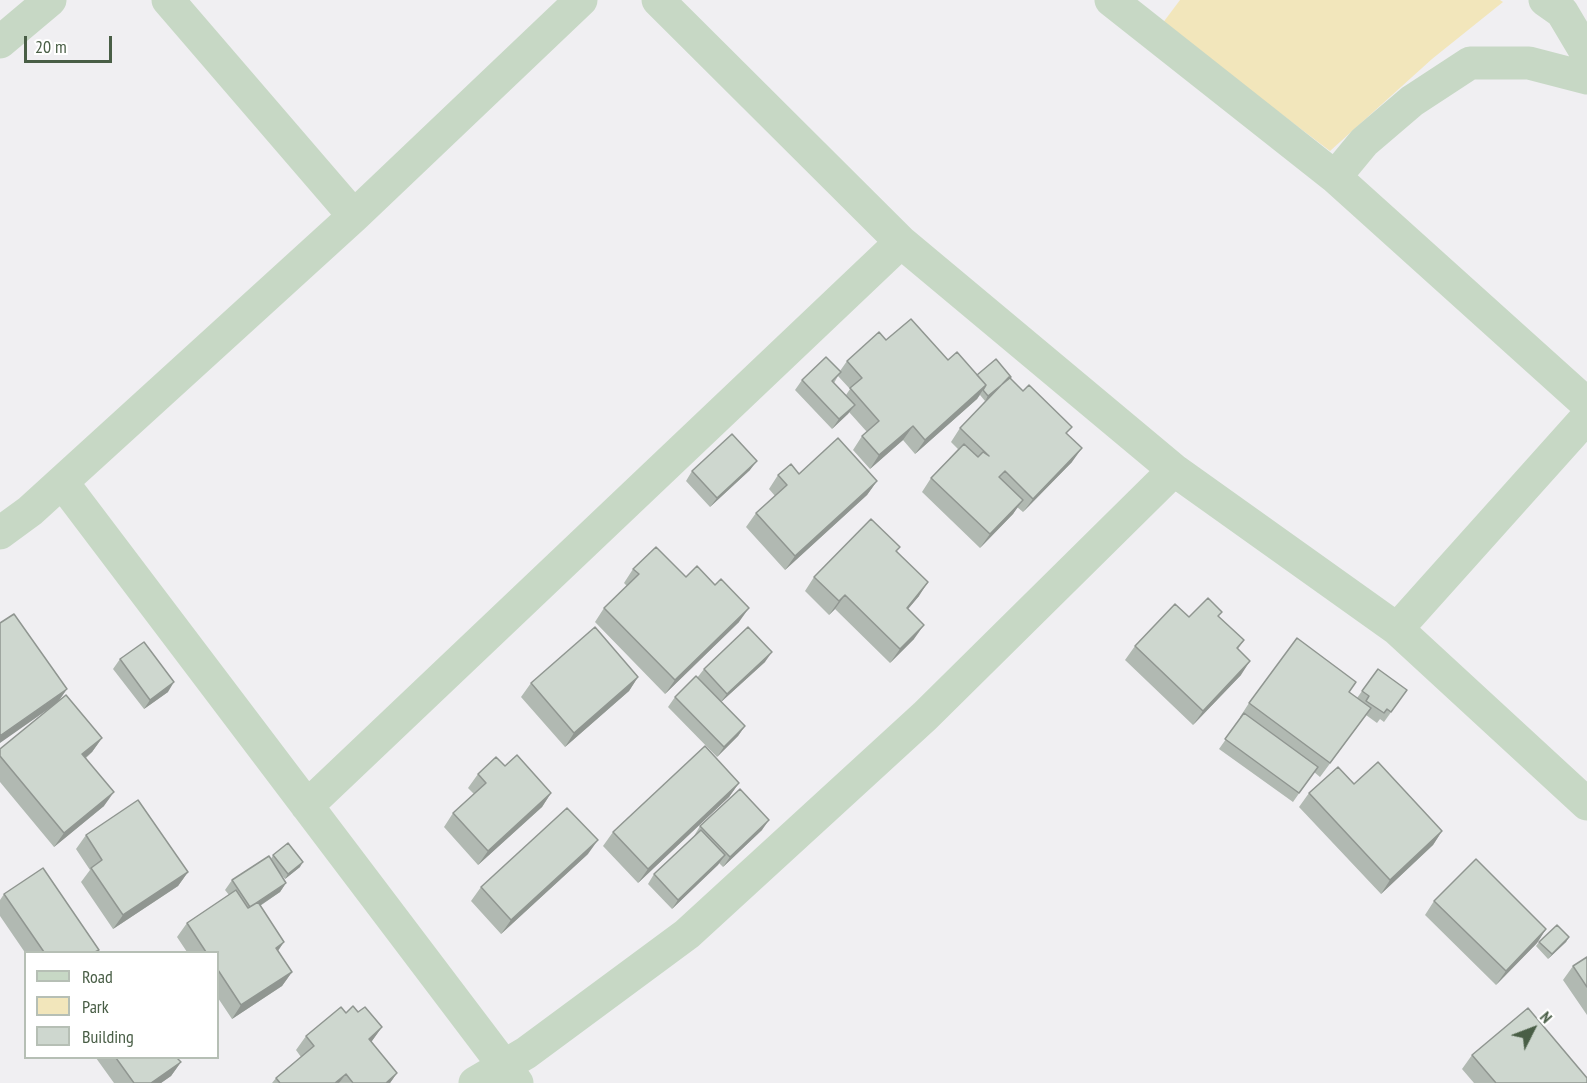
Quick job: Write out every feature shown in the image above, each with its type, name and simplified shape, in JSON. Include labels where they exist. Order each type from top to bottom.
[{"type":"street","points":[[0,42],[50,0]]},
{"type":"street","points":[[168,0],[354,216]]},
{"type":"street","points":[[0,533],[62,482],[354,216],[581,0]]},
{"type":"street","points":[[658,0],[901,242],[1174,470],[1397,629],[1587,804]]},
{"type":"street","points":[[1111,0],[1335,177],[1587,404]]},
{"type":"street","points":[[1545,0],[1562,12],[1587,54]]},
{"type":"street","points":[[1335,177],[1364,142],[1404,108],[1470,63],[1529,63],[1587,78]]},
{"type":"street","points":[[307,806],[901,242]]},
{"type":"street","points":[[1397,629],[1587,417]]},
{"type":"street","points":[[475,1083],[510,1074],[526,1053],[687,934],[926,716],[1174,470]]},
{"type":"street","points":[[62,482],[510,1074]]},
{"type":"green space","points":[[1180,0],[1500,0],[1503,2],[1432,59],[1330,151],[1162,24]]},
{"type":"building","points":[[911,319],[948,360],[957,352],[986,385],[925,440],[913,426],[879,455],[862,436],[879,421],[850,388],[862,378],[847,361],[879,332],[886,340]]},
{"type":"building","points":[[826,357],[841,372],[832,381],[855,405],[839,419],[802,380]]},
{"type":"building","points":[[996,359],[1011,377],[988,396],[983,390],[986,385],[977,375]]},
{"type":"building","points":[[1009,377],[1023,391],[1029,385],[1072,427],[1066,433],[1082,448],[1033,499],[1005,471],[999,477],[1023,500],[990,534],[931,478],[964,444],[978,457],[983,452],[989,456],[960,428]]},
{"type":"building","points":[[732,434],[757,461],[717,498],[692,471]]},
{"type":"building","points":[[838,438],[877,481],[795,556],[756,513],[787,485],[778,475],[791,464],[799,474]]},
{"type":"building","points":[[871,519],[900,547],[896,551],[928,582],[907,608],[924,625],[900,649],[845,595],[839,601],[814,577]]},
{"type":"building","points":[[656,547],[686,577],[697,566],[715,585],[721,579],[749,608],[675,680],[604,608],[639,574],[633,569]]},
{"type":"building","points":[[1208,598],[1222,612],[1218,616],[1244,640],[1237,648],[1250,661],[1203,711],[1135,646],[1175,604],[1189,617]]},
{"type":"building","points":[[14,614],[67,689],[0,736],[0,623]]},
{"type":"building","points":[[595,627],[638,677],[574,733],[531,683]]},
{"type":"building","points":[[748,627],[772,652],[727,694],[704,669]]},
{"type":"building","points":[[1297,638],[1356,682],[1349,692],[1371,708],[1330,763],[1249,703]]},
{"type":"building","points":[[144,642],[174,682],[150,700],[120,659]]},
{"type":"building","points":[[1378,669],[1407,690],[1391,712],[1387,709],[1384,713],[1366,701],[1369,696],[1362,691]]},
{"type":"building","points":[[696,676],[745,726],[724,747],[675,697]]},
{"type":"building","points":[[66,695],[102,738],[82,754],[114,792],[64,833],[0,756],[0,749]]},
{"type":"building","points":[[1244,713],[1318,767],[1299,793],[1225,739]]},
{"type":"building","points":[[705,746],[739,783],[648,869],[613,832]]},
{"type":"building","points":[[517,755],[551,793],[488,851],[453,813],[486,783],[478,774],[496,757],[505,766]]},
{"type":"building","points":[[1378,762],[1442,831],[1390,880],[1309,793],[1338,767],[1354,784]]},
{"type":"building","points":[[740,789],[769,820],[730,857],[700,826]]},
{"type":"building","points":[[138,800],[188,872],[123,915],[91,868],[102,860],[86,835]]},
{"type":"building","points":[[567,808],[598,840],[511,920],[481,887]]},
{"type":"building","points":[[701,830],[725,855],[678,900],[654,874]]},
{"type":"building","points":[[288,843],[303,862],[288,874],[273,855]]},
{"type":"building","points":[[269,856],[286,883],[250,907],[232,880]]},
{"type":"building","points":[[1476,859],[1546,929],[1506,971],[1434,901]]},
{"type":"building","points":[[43,868],[99,950],[43,951],[4,894]]},
{"type":"building","points":[[236,890],[248,908],[258,902],[284,942],[276,948],[292,972],[241,1005],[219,972],[219,951],[205,951],[187,923]]},
{"type":"building","points":[[1557,925],[1569,937],[1552,954],[1539,942]]},
{"type":"building","points":[[1587,957],[1587,987],[1573,966]]},
{"type":"building","points":[[353,1006],[358,1012],[365,1007],[382,1027],[369,1039],[397,1073],[386,1083],[353,1083],[346,1074],[335,1083],[280,1083],[276,1078],[314,1046],[306,1036],[341,1007],[346,1013]]},
{"type":"building","points":[[1528,1008],[1587,1078],[1587,1083],[1496,1083],[1472,1055]]},
{"type":"building","points":[[117,1059],[178,1059],[181,1062],[151,1083],[134,1083]]}]
